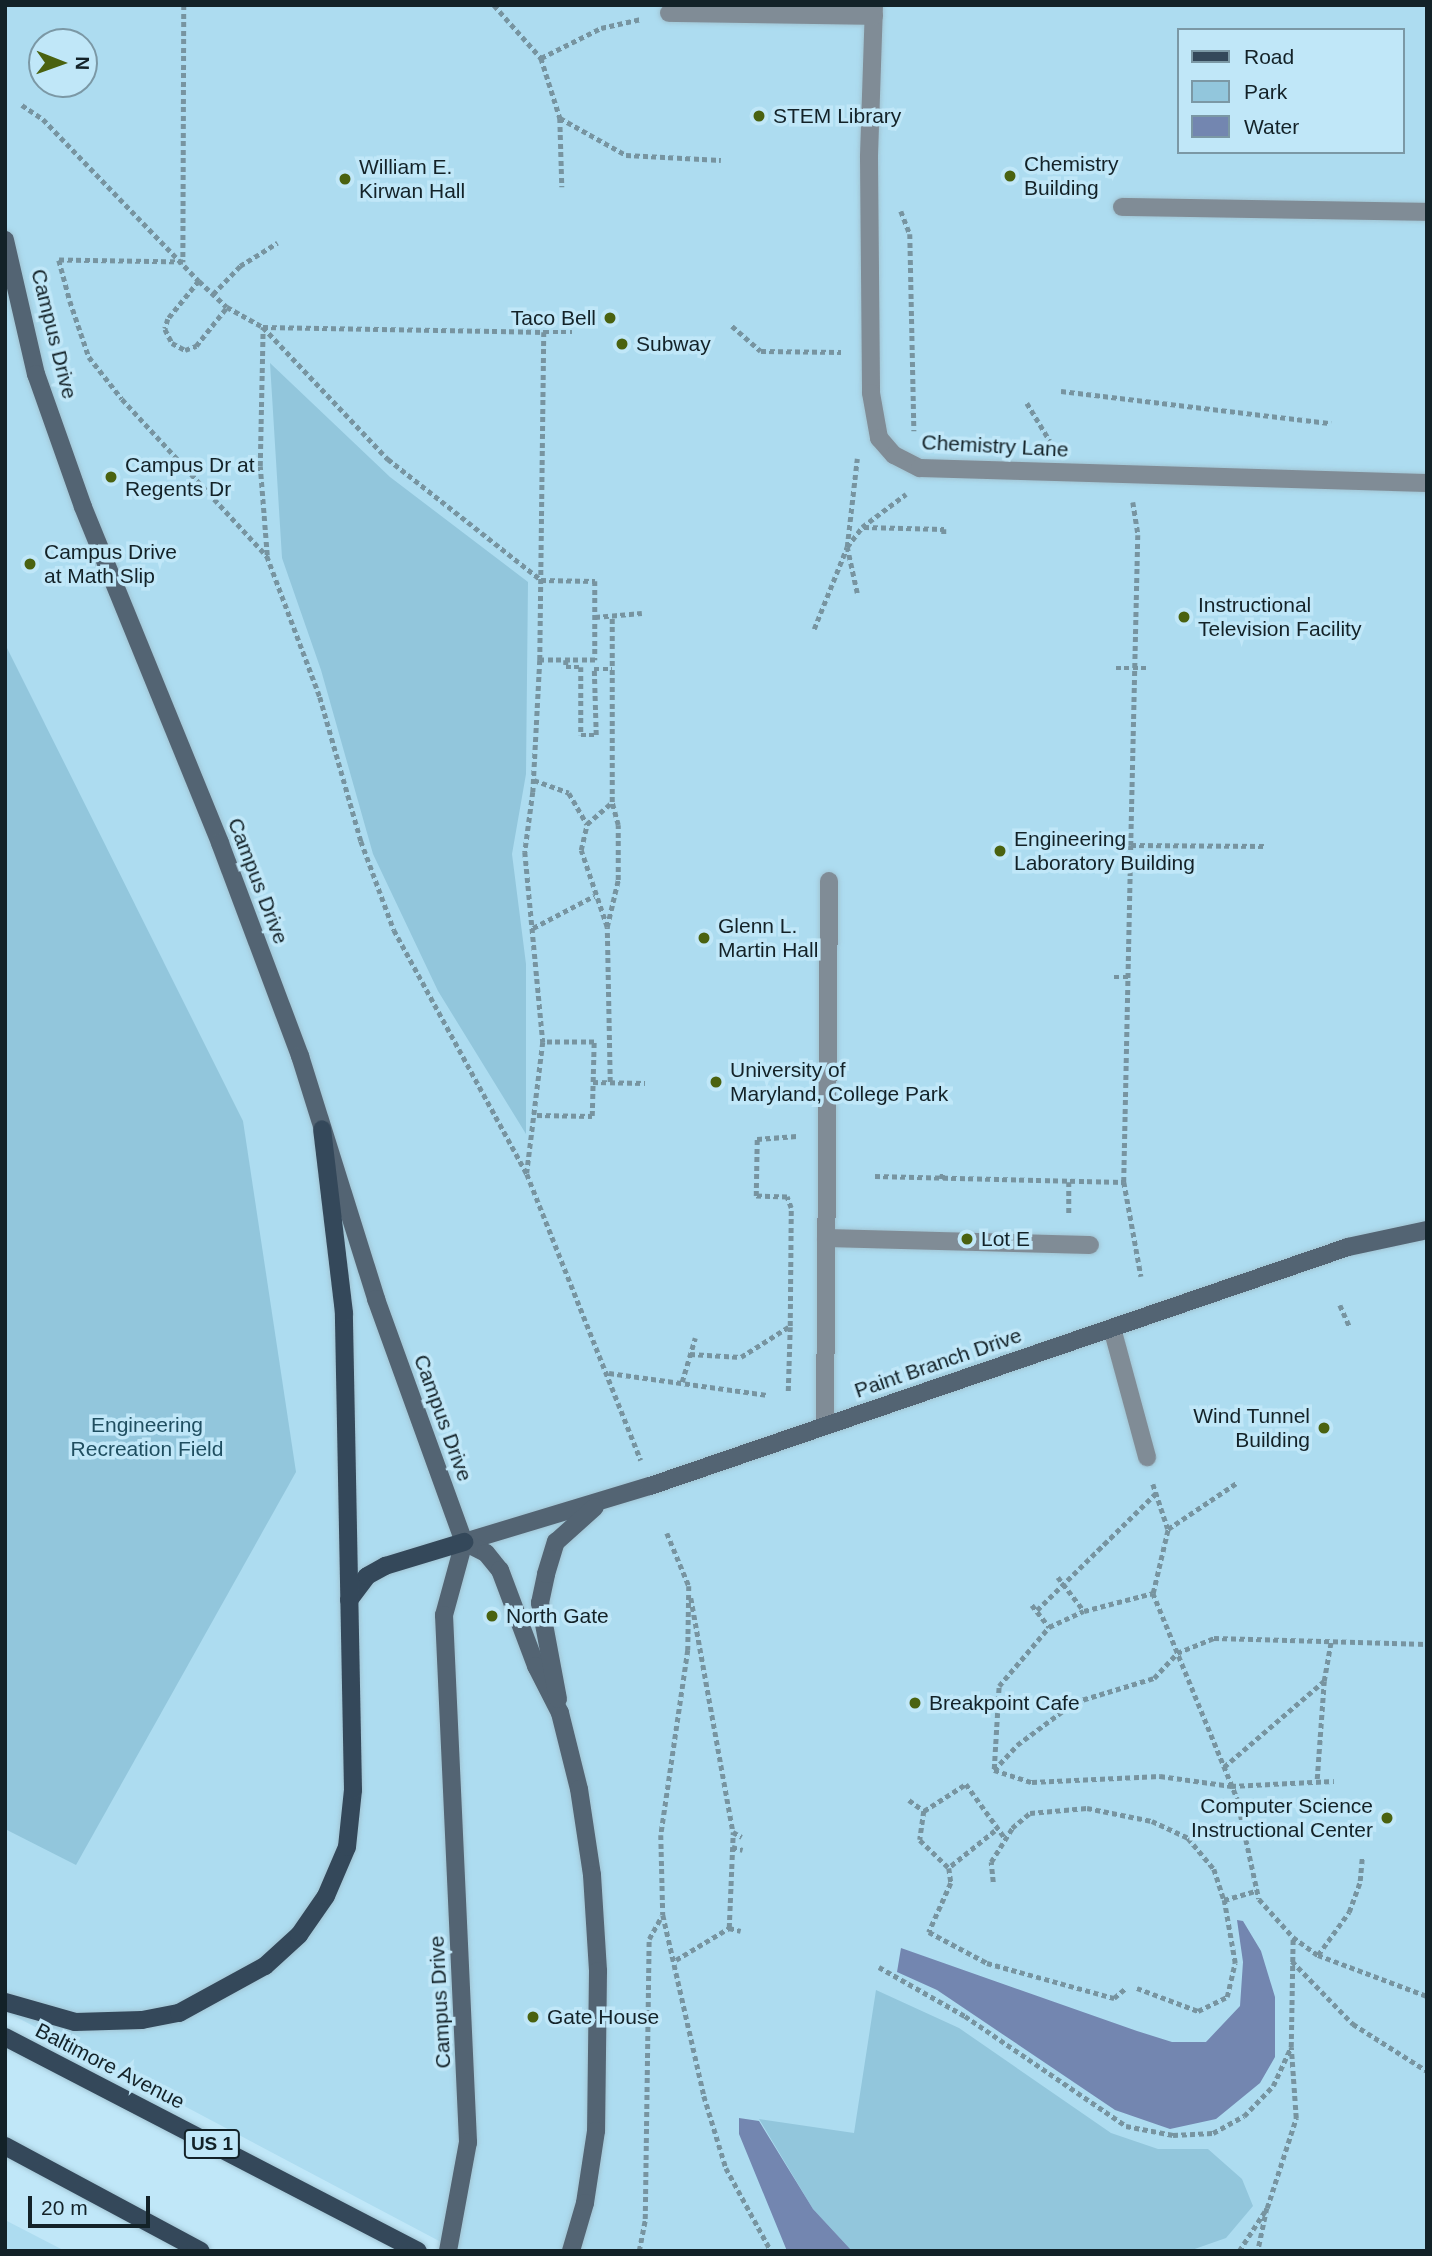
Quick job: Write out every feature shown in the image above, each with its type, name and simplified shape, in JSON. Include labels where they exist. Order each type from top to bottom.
[{"type":"main road","points":[[5,2003],[75,2022],[142,2021],[179,2013],[265,1966],[299,1935],[326,1896],[347,1847],[354,1790],[344,1313],[321,1129]]},
{"type":"main road","points":[[349,1600],[367,1576],[385,1566],[464,1542]]},
{"type":"main road","name":"Baltimore Avenue","points":[[5,2037],[418,2251]]},
{"type":"main road","points":[[5,2146],[201,2251]]},
{"type":"street","name":"Campus Drive","points":[[5,240],[36,374],[225,856],[300,1056],[376,1298],[464,1542],[444,1615],[468,2142],[449,2251]]},
{"type":"street","name":"Paint Branch Drive","points":[[464,1542],[603,1500],[1348,1247],[1427,1230]]},
{"type":"street","points":[[571,2251],[585,2203],[596,2131],[598,1971],[592,1875],[579,1789],[559,1713],[540,1603],[556,1542],[603,1500]]},
{"type":"street","points":[[464,1542],[486,1553],[500,1570],[536,1667],[559,1713]]},
{"type":"lane","points":[[669,13],[874,11]]},
{"type":"lane","name":"Chemistry Lane","points":[[874,11],[869,158],[871,393],[879,438],[894,455],[920,468],[1427,483]]},
{"type":"lane","points":[[1122,206],[1427,212]]},
{"type":"lane","points":[[825,1425],[829,881]]},
{"type":"lane","points":[[826,1238],[1090,1245]]},
{"type":"lane","points":[[1112,1328],[1147,1457]]},
{"type":"path","points":[[183,262],[184,5]]},
{"type":"path","points":[[494,5],[541,58],[559,118],[562,187]]},
{"type":"path","points":[[541,58],[601,28],[669,13]]},
{"type":"path","points":[[23,105],[43,119],[227,307],[263,327],[388,459],[541,580],[595,581],[595,660],[540,660]]},
{"type":"path","points":[[559,118],[626,155],[721,160]]},
{"type":"path","points":[[899,205],[910,234],[914,432]]},
{"type":"path","points":[[213,294],[240,266],[277,243]]},
{"type":"path","points":[[183,262],[59,260],[89,357],[122,399],[267,556]]},
{"type":"path","points":[[199,281],[168,319],[166,329],[172,343],[185,350],[196,346],[227,307]]},
{"type":"path","points":[[732,326],[761,351],[846,352],[846,338]]},
{"type":"path","points":[[263,327],[260,466],[267,556],[320,697],[360,841],[394,930],[527,1174],[609,1373],[642,1464]]},
{"type":"path","points":[[263,327],[572,332]]},
{"type":"path","points":[[527,1174],[537,1115],[543,1042],[525,852],[534,780],[540,660],[544,332]]},
{"type":"path","points":[[1061,391],[1331,422]]},
{"type":"path","points":[[1027,403],[1052,445]]},
{"type":"path","points":[[814,629],[847,547],[858,462]]},
{"type":"path","points":[[857,593],[847,547],[862,527],[906,494]]},
{"type":"path","points":[[1132,497],[1138,535],[1124,1182],[1141,1276]]},
{"type":"path","points":[[862,527],[944,529],[944,536]]},
{"type":"path","points":[[595,617],[612,618],[642,613]]},
{"type":"path","points":[[610,1082],[607,927],[618,880],[618,825],[612,802],[612,618]]},
{"type":"path","points":[[566,660],[566,667],[580,667],[581,735],[596,735],[594,669],[612,669]]},
{"type":"path","points":[[1116,668],[1148,668]]},
{"type":"path","points":[[534,780],[569,793],[587,824]]},
{"type":"path","points":[[607,927],[594,896],[581,850],[587,824],[612,802]]},
{"type":"path","points":[[1131,845],[1266,846]]},
{"type":"path","points":[[532,929],[594,896]]},
{"type":"path","points":[[1114,977],[1128,977]]},
{"type":"path","points":[[537,1115],[592,1116],[594,1042],[543,1042]]},
{"type":"path","points":[[593,1082],[645,1083]]},
{"type":"path","points":[[788,1391],[791,1208],[787,1197],[756,1196],[757,1139],[804,1136]]},
{"type":"path","points":[[941,1180],[943,1171]]},
{"type":"path","points":[[1060,1181],[1063,1172]]},
{"type":"path","points":[[875,1176],[941,1180],[1124,1182]]},
{"type":"path","points":[[1069,1182],[1070,1193]]},
{"type":"path","points":[[1340,1305],[1350,1327]]},
{"type":"path","points":[[690,1354],[741,1357],[790,1326]]},
{"type":"path","points":[[682,1382],[695,1338]]},
{"type":"path","points":[[609,1373],[768,1395]]},
{"type":"path","points":[[1147,1457],[1168,1530],[1153,1593],[1231,1786],[1259,1899],[1293,1937],[1318,1955],[1427,1996]]},
{"type":"path","points":[[1168,1530],[1238,1482]]},
{"type":"path","points":[[1037,1611],[1156,1493]]},
{"type":"path","points":[[667,1533],[689,1586],[733,1832],[729,1928]]},
{"type":"path","points":[[1058,1577],[1084,1611]]},
{"type":"path","points":[[689,1586],[688,1650],[661,1835],[663,1915],[676,1960],[704,2096],[726,2168],[771,2251]]},
{"type":"path","points":[[994,1770],[999,1686],[1049,1627],[1084,1611],[1153,1593]]},
{"type":"path","points":[[1032,1605],[1049,1627]]},
{"type":"path","points":[[994,1770],[1017,1745],[1075,1702],[1154,1678],[1177,1653],[1214,1639],[1427,1644]]},
{"type":"path","points":[[1317,1779],[1324,1681],[1331,1643]]},
{"type":"path","points":[[1224,1767],[1324,1681]]},
{"type":"path","points":[[994,1770],[1032,1782],[1160,1776],[1231,1786],[1317,1779],[1334,1781]]},
{"type":"path","points":[[1005,1838],[995,1831],[966,1784],[924,1811],[920,1840],[948,1868],[951,1883],[929,1932],[987,1963],[1114,1998],[1126,1988]]},
{"type":"path","points":[[909,1800],[924,1811]]},
{"type":"path","points":[[993,1882],[991,1862],[1005,1838],[1030,1812],[1047,1808],[1087,1808],[1151,1823],[1188,1838],[1214,1869],[1224,1900],[1235,1963],[1227,1997],[1198,2011],[1137,1988]]},
{"type":"path","points":[[948,1868],[995,1831]]},
{"type":"path","points":[[733,1832],[742,1837]]},
{"type":"path","points":[[732,1847],[743,1850]]},
{"type":"path","points":[[1318,1955],[1349,1912],[1360,1881],[1362,1858]]},
{"type":"path","points":[[1224,1900],[1258,1890]]},
{"type":"path","points":[[639,2251],[645,2219],[649,1939],[663,1915]]},
{"type":"path","points":[[676,1960],[729,1928],[741,1931]]},
{"type":"path","points":[[1258,2251],[1267,2208],[1296,2118],[1291,2047],[1293,1937]]},
{"type":"path","points":[[1292,1960],[1353,2024],[1427,2071]]},
{"type":"path","points":[[880,1967],[965,2016],[1126,2126],[1173,2134],[1213,2133],[1244,2116],[1272,2086],[1291,2047]]},
{"type":"path","points":[[1239,2251],[1267,2208]]},
{"type":"shaded area","name":"University of Maryland, College Park","points":[[5,5],[1427,5],[1427,2251],[458,2251],[5,2011]]},
{"type":"shaded area","points":[[5,2220],[65,2251],[5,2251]]},
{"type":"green space","points":[[270,363],[390,477],[528,582],[526,774],[512,854],[526,964],[526,1134],[438,991],[373,854],[321,670],[282,558]]},
{"type":"green space","name":"Engineering Recreation Field","points":[[5,644],[243,1121],[296,1472],[76,1865],[5,1829]]},
{"type":"green space","points":[[876,1990],[959,2028],[1111,2133],[1158,2149],[1208,2149],[1242,2179],[1253,2206],[1226,2238],[1189,2251],[852,2251],[813,2209],[759,2119],[854,2133]]},
{"type":"water","points":[[1237,1920],[1243,1921],[1261,1951],[1275,1997],[1275,2057],[1260,2083],[1216,2119],[1170,2129],[1115,2110],[937,1990],[897,1972],[901,1948],[1172,2042],[1206,2042],[1240,2006],[1243,1962]]},
{"type":"water","points":[[739,2118],[759,2121],[813,2209],[852,2251],[787,2251],[739,2134]]},
{"type":"place","name":"STEM Library","points":[[759,116]]},
{"type":"place","name":"Chemistry Building","points":[[1010,176]]},
{"type":"place","name":"William E. Kirwan Hall","points":[[345,179]]},
{"type":"place","name":"Taco Bell","points":[[610,318]]},
{"type":"place","name":"Subway","points":[[622,344]]},
{"type":"place","name":"Campus Dr at Regents Dr","points":[[111,477]]},
{"type":"place","name":"Campus Drive at Math Slip","points":[[30,564]]},
{"type":"place","name":"Instructional Television Facility","points":[[1184,617]]},
{"type":"place","name":"Engineering Laboratory Building","points":[[1000,851]]},
{"type":"place","name":"Glenn L. Martin Hall","points":[[704,938]]},
{"type":"place","name":"University of Maryland, College Park","points":[[716,1082]]},
{"type":"place","name":"Lot E","points":[[967,1239]]},
{"type":"place","name":"Wind Tunnel Building","points":[[1324,1428]]},
{"type":"place","name":"North Gate","points":[[492,1616]]},
{"type":"place","name":"Breakpoint Cafe","points":[[915,1703]]},
{"type":"place","name":"Computer Science Instructional Center","points":[[1387,1818]]},
{"type":"place","name":"Gate House","points":[[533,2017]]}]
